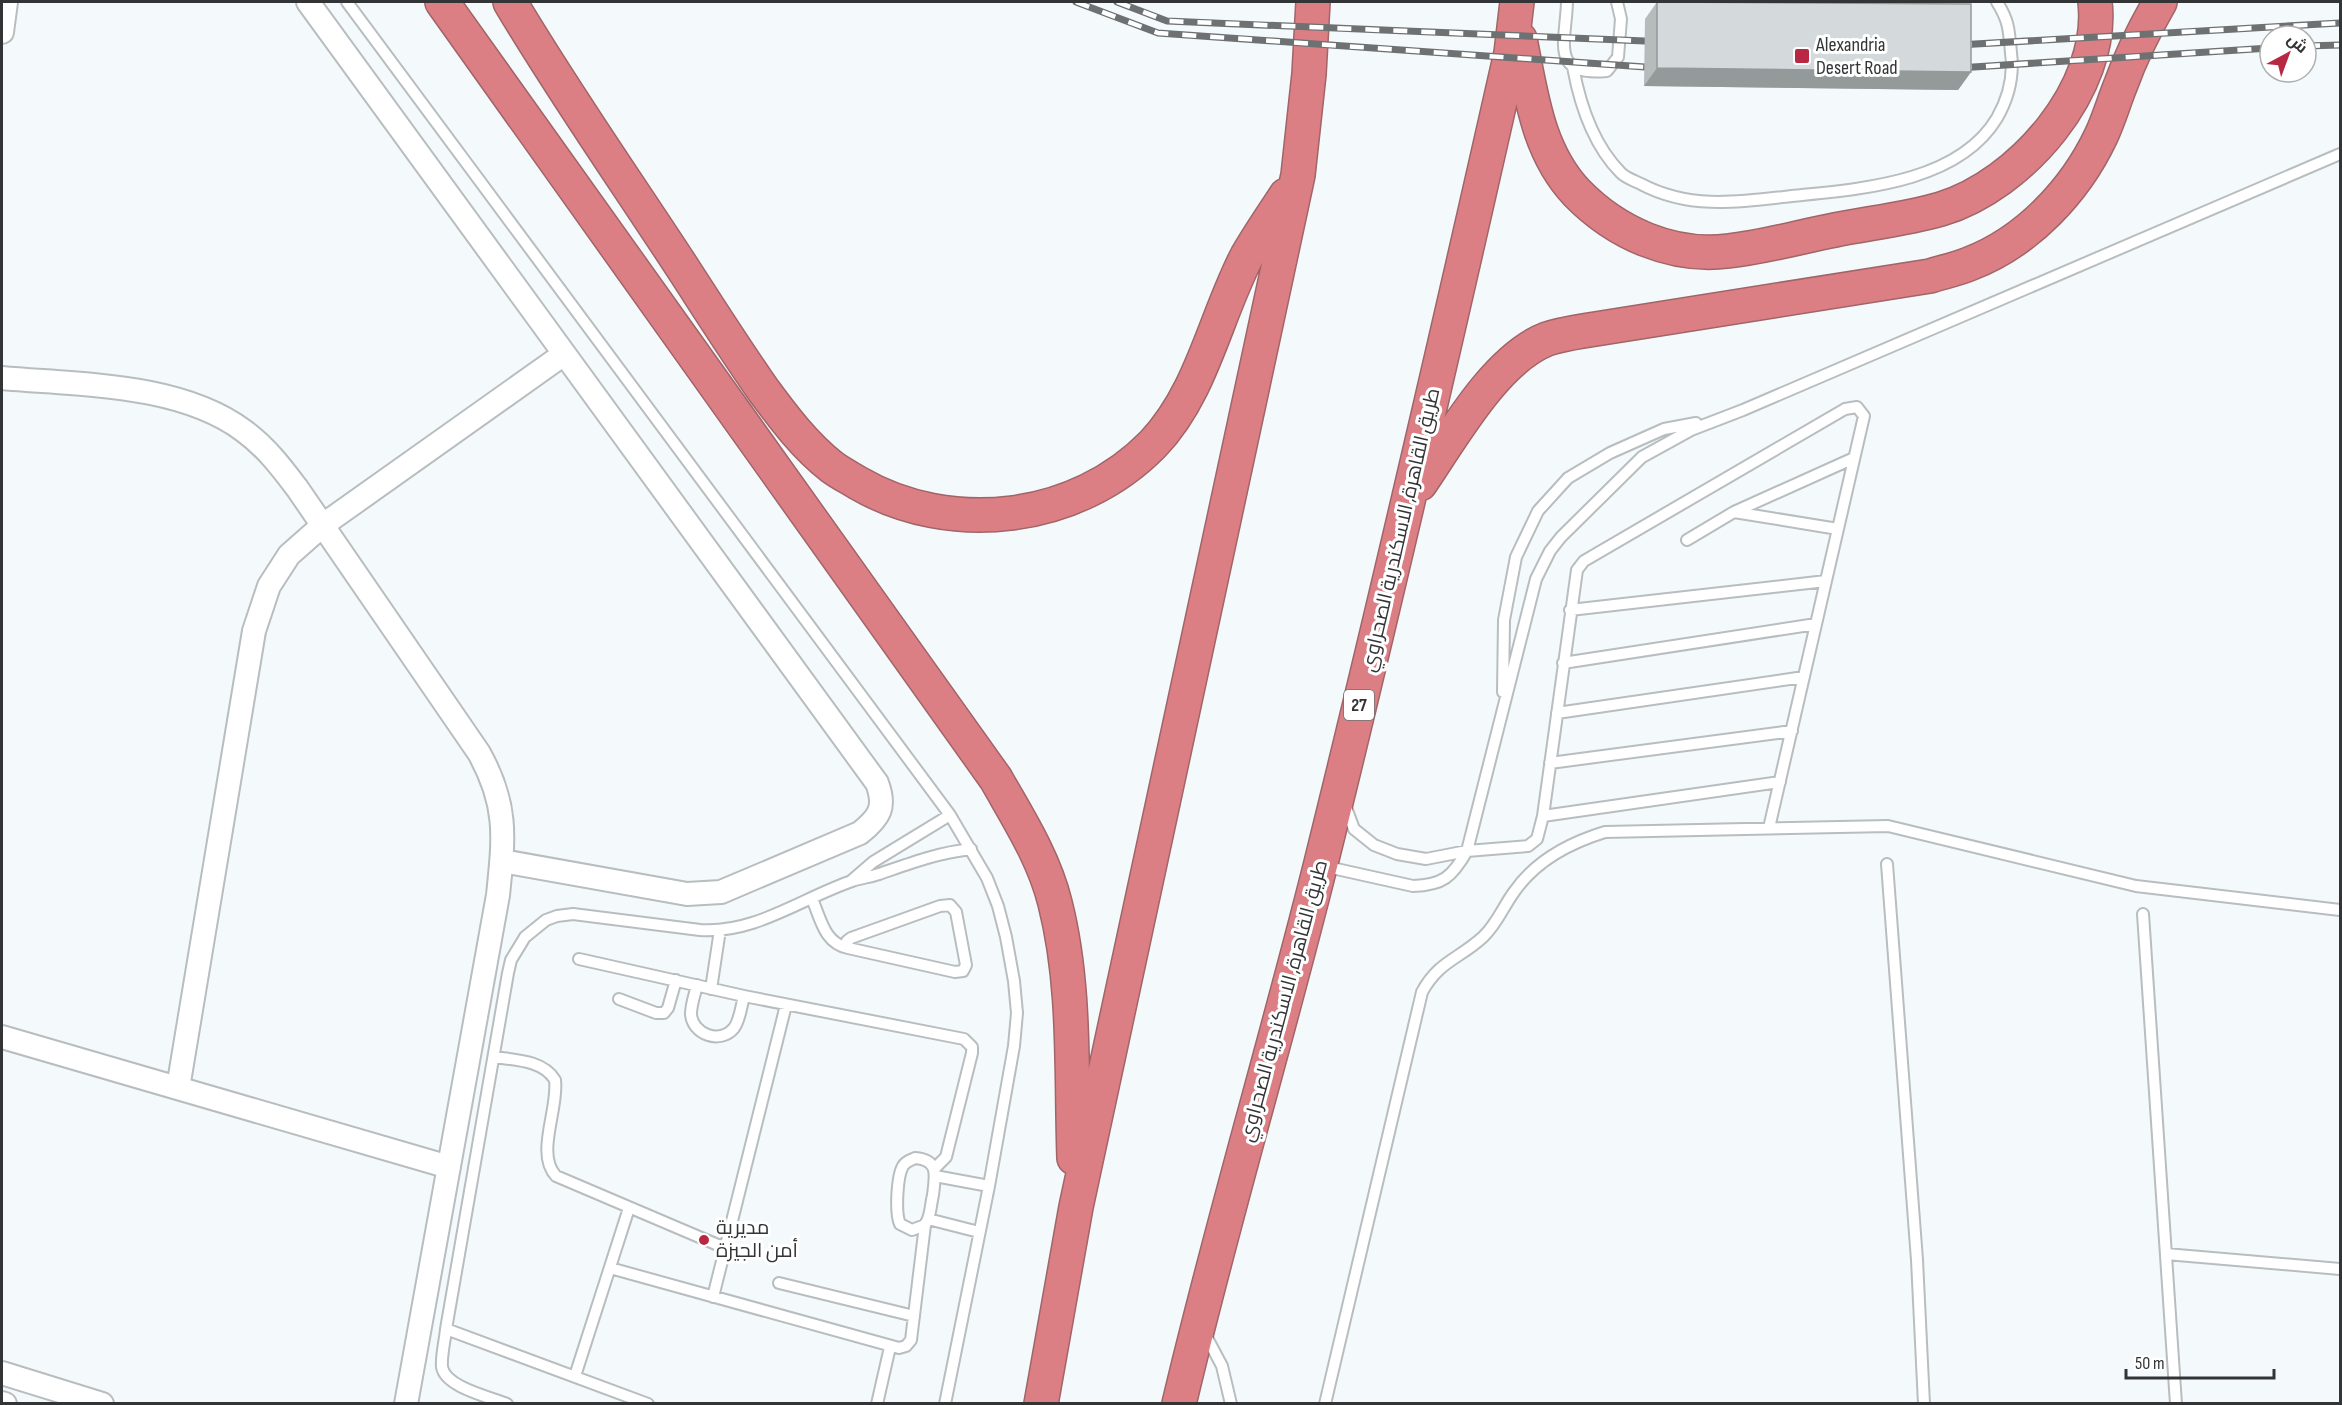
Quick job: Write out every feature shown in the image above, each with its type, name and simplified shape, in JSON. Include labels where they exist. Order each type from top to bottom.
[{"type":"highway","points":[[442,2],[996,779],[1033,845],[1055,901],[1066,961],[1071,1028],[1076,1207]]},
{"type":"highway","points":[[510,2],[734,346],[792,429],[832,468],[877,494],[921,509],[964,516],[1011,514],[1066,501],[1100,486],[1151,446],[1165,430],[1184,400],[1247,257],[1298,176]]},
{"type":"highway","points":[[1041,1404],[1076,1207],[1298,176],[1309,74],[1313,2]]},
{"type":"highway","points":[[1517,9],[1535,116],[1546,147],[1575,191],[1608,220],[1636,235],[1665,246],[1696,251],[1728,251],[1942,208],[1985,187],[2005,174],[2054,126],[2066,110],[2085,74],[2094,35],[2095,2]]},
{"type":"highway","points":[[1410,497],[1485,391],[1521,354],[1547,339],[1583,330],[1930,276],[1970,264],[2009,244],[2053,206],[2084,165],[2101,135],[2145,28],[2160,2]]},
{"type":"highway","name":"طريق القاهرة, الاسكندرية الصحراوي","points":[[1179,1404],[1320,866],[1410,497],[1509,65],[1517,9]]},
{"type":"street","points":[[2,32],[6,2]]},
{"type":"street","points":[[308,2],[877,783],[882,796],[880,809],[874,822],[860,832],[721,892],[687,894],[502,861]]},
{"type":"street","points":[[178,1088],[254,631],[268,586],[289,555],[323,525],[564,354]]},
{"type":"street","points":[[2,378],[138,391],[176,398],[210,411],[244,430],[272,455],[323,525],[491,774],[498,793],[502,815],[502,861],[498,895],[406,1404]]},
{"type":"street","points":[[2,1037],[449,1167]]},
{"type":"street","points":[[2,1373],[102,1404]]},
{"type":"lane","points":[[347,2],[950,815],[987,878],[998,906],[1010,959],[1017,1013],[1014,1046],[989,1186],[945,1404]]},
{"type":"lane","points":[[1567,2],[1563,45],[1565,57],[1573,67],[1578,95],[1595,137],[1622,174],[1655,191],[1695,201],[1721,203],[1863,189],[1936,169],[1964,153],[1989,130],[2007,100],[2013,66],[2007,18],[1997,2]]},
{"type":"lane","points":[[1573,67],[1589,73],[1607,71],[1618,57],[1621,19],[1617,2]]},
{"type":"lane","points":[[1320,866],[1413,886],[1428,886],[1442,882],[1456,869],[1467,851],[1536,579],[1550,551],[1561,537],[1642,457],[1716,419],[1743,410],[2340,154]]},
{"type":"lane","points":[[1339,788],[1354,829],[1374,845],[1397,854],[1426,859],[1467,851],[1528,846],[1537,839],[1543,816],[1577,570],[1584,561],[1845,408],[1857,407],[1864,416],[1769,828]]},
{"type":"lane","points":[[1502,712],[1504,620],[1516,557],[1538,511],[1568,478],[1610,453],[1664,429],[1716,419]]},
{"type":"lane","points":[[1687,540],[1734,512],[1854,458]]},
{"type":"lane","points":[[1734,512],[1838,529]]},
{"type":"lane","points":[[1570,610],[1826,580]]},
{"type":"lane","points":[[1563,663],[1816,624]]},
{"type":"lane","points":[[1557,713],[1804,677]]},
{"type":"lane","points":[[1550,764],[1792,731]]},
{"type":"lane","points":[[1543,816],[1780,782]]},
{"type":"lane","points":[[851,881],[873,862],[950,815]]},
{"type":"lane","points":[[1325,1404],[1422,992],[1439,967],[1469,948],[1497,923],[1505,905],[1529,874],[1544,861],[1573,843],[1605,832],[1888,826],[2136,886],[2340,910]]},
{"type":"lane","points":[[507,1404],[456,1384],[444,1374],[442,1366],[446,1329],[512,960],[525,938],[546,920],[573,914],[690,929],[720,930],[751,923],[851,881],[944,852],[971,849]]},
{"type":"lane","points":[[1887,864],[1916,1248],[1924,1404]]},
{"type":"lane","points":[[812,899],[832,942],[848,948],[955,972],[963,970],[966,965],[956,912],[950,905],[940,906],[851,938],[847,941],[848,948]]},
{"type":"lane","points":[[2143,914],[2176,1404]]},
{"type":"lane","points":[[711,988],[720,930]]},
{"type":"lane","points":[[579,958],[786,1005],[958,1038],[969,1042],[972,1053],[946,1157],[935,1172],[914,1316],[909,1343],[903,1348],[890,1347],[610,1268]]},
{"type":"lane","points":[[619,999],[656,1013],[663,1013],[668,1008],[676,980]]},
{"type":"lane","points":[[697,985],[691,1015],[695,1026],[704,1034],[716,1037],[728,1034],[735,1027],[744,996]]},
{"type":"lane","points":[[713,1297],[786,1005]]},
{"type":"lane","points":[[494,1057],[536,1064],[551,1073],[555,1080],[547,1159],[551,1172],[562,1180],[725,1248]]},
{"type":"lane","points":[[926,1222],[919,1229],[912,1230],[900,1224],[897,1210],[900,1173],[908,1161],[923,1158],[935,1172],[989,1186]]},
{"type":"lane","points":[[575,1376],[629,1209]]},
{"type":"lane","points":[[926,1222],[978,1232]]},
{"type":"lane","points":[[2166,1254],[2340,1269]]},
{"type":"lane","points":[[779,1283],[914,1316]]},
{"type":"lane","points":[[1199,1322],[1222,1366],[1231,1404]]},
{"type":"lane","points":[[446,1329],[648,1404]]},
{"type":"lane","points":[[877,1404],[890,1347]]},
{"type":"building","name":"Alexandria Desert Road","points":[[1657,2],[1971,4],[1971,72],[1657,68]]},
{"type":"railway","points":[[1076,2],[1158,33],[1645,67]]},
{"type":"railway","points":[[1117,2],[1167,21],[1645,41]]},
{"type":"railway","points":[[1958,45],[2340,23]]},
{"type":"railway","points":[[2318,46],[2340,45]]},
{"type":"railway","points":[[1958,68],[2258,49]]},
{"type":"place","name":"Alexandria Desert Road","points":[[1802,56]]},
{"type":"place","name":"مديرية أمن الجيزة","points":[[704,1240]]}]
